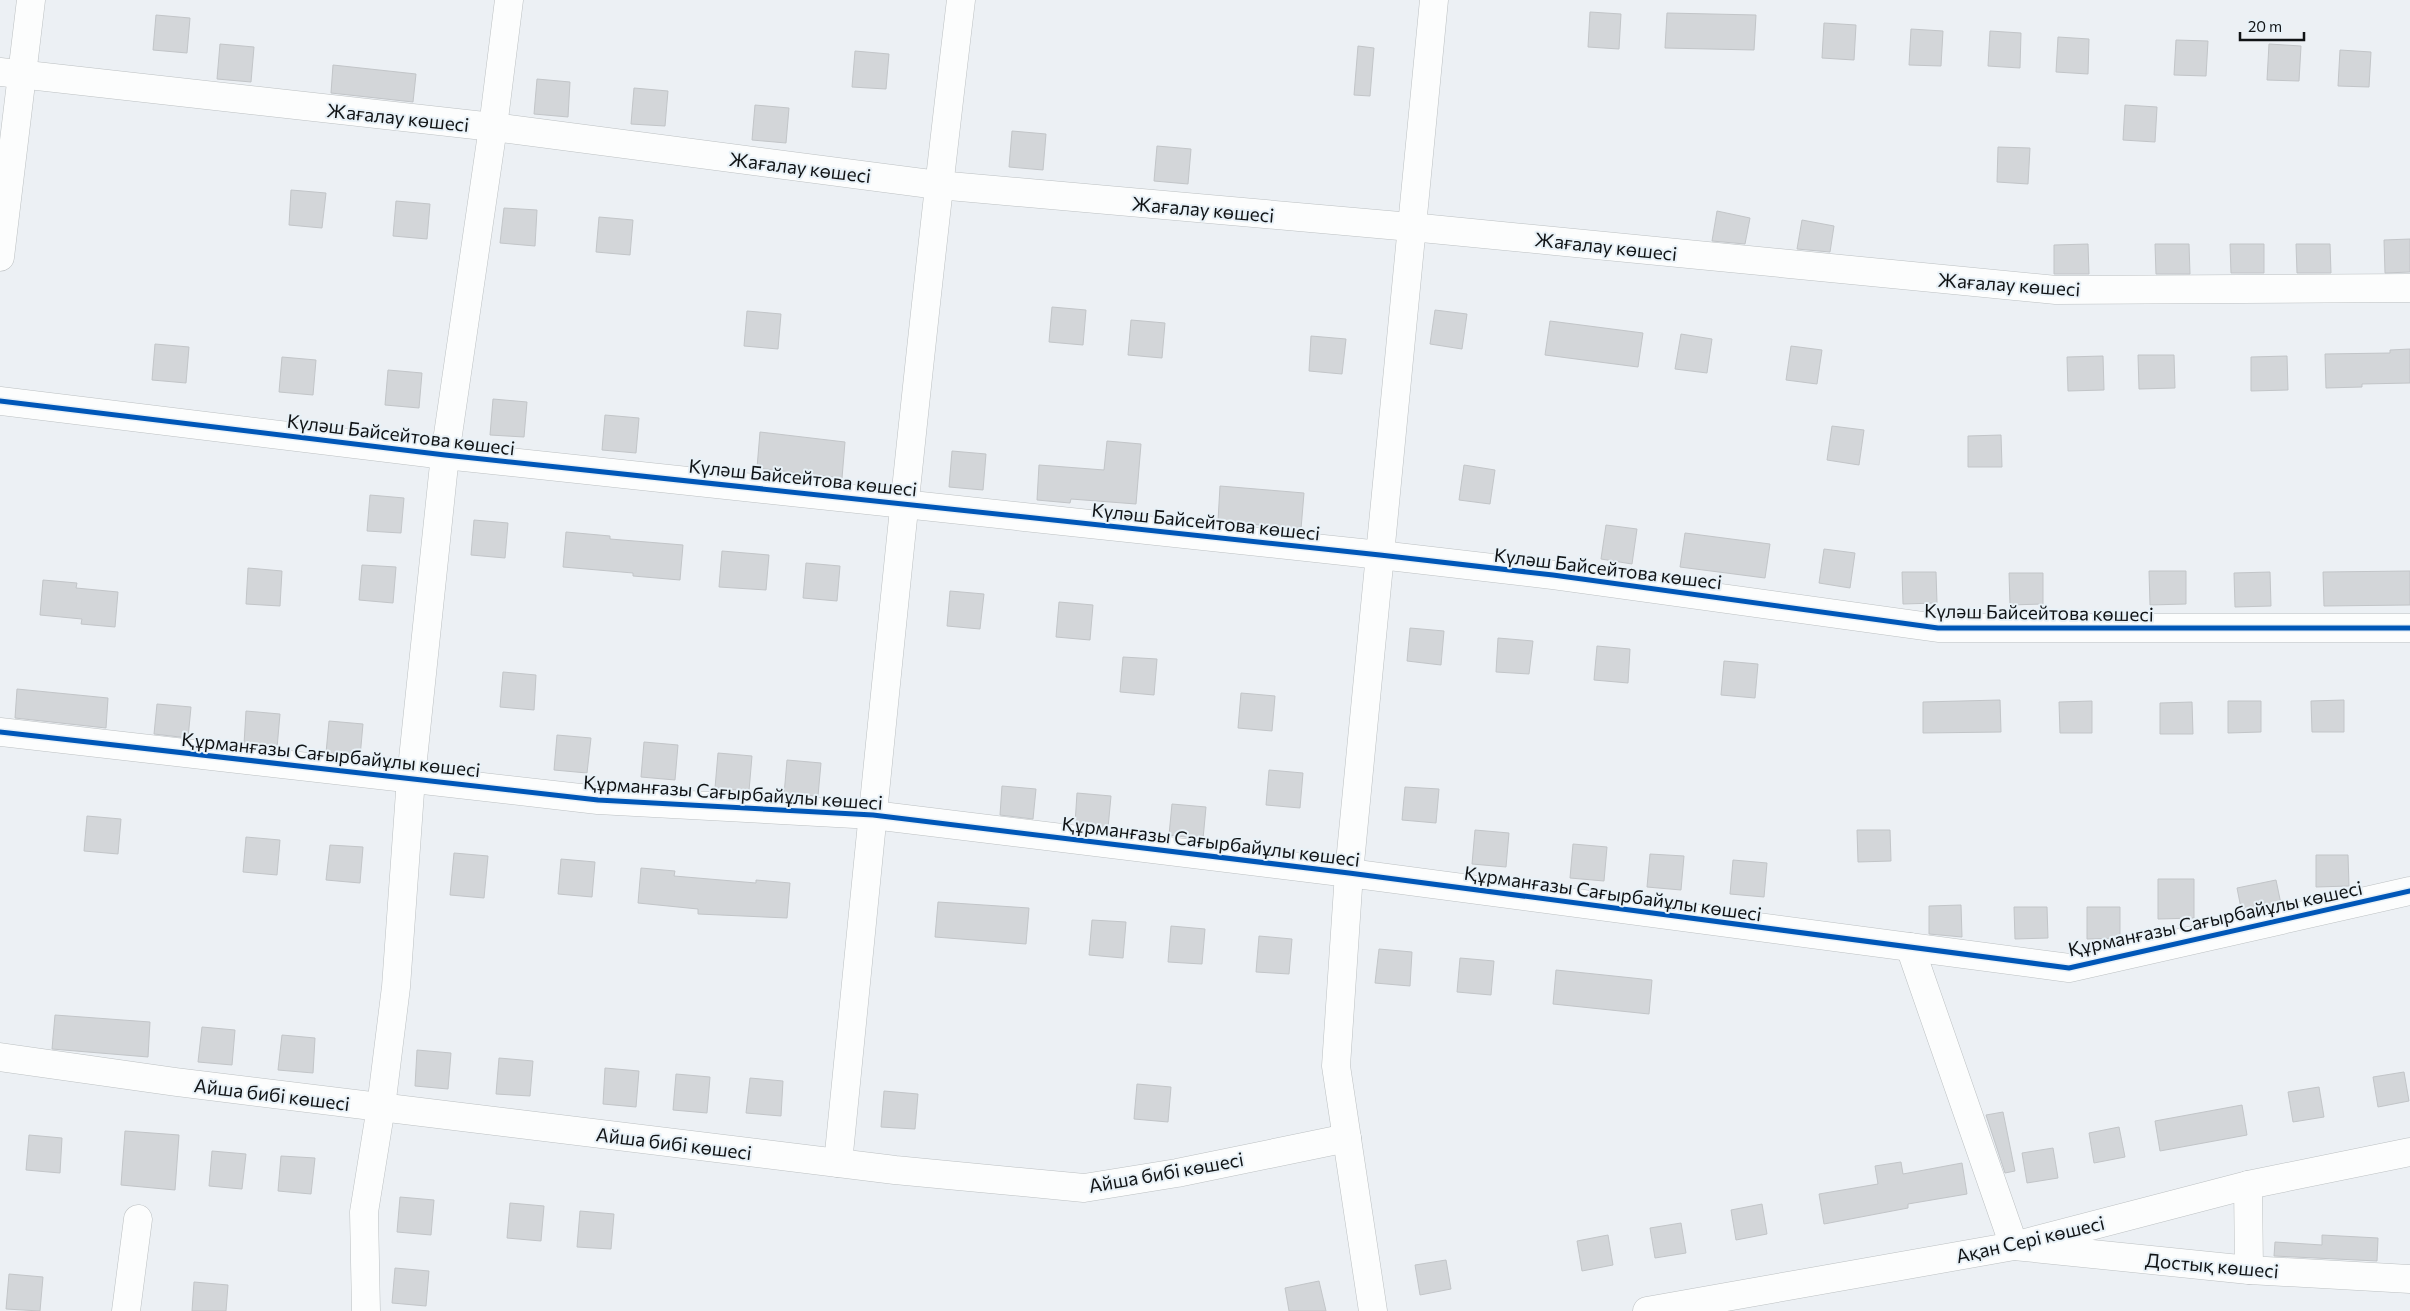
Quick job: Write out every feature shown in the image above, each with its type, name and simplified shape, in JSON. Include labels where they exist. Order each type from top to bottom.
[{"type":"street","points":[[0,257],[10,74],[31,0]]},
{"type":"street","points":[[366,1311],[364,1212],[381,1107],[396,987],[411,778],[445,455],[493,127],[509,0]]},
{"type":"street","points":[[838,1163],[938,185],[961,0]]},
{"type":"street","points":[[1373,1311],[1336,1066],[1349,873],[1434,0]]},
{"type":"street","name":"Жағалау көшесі","points":[[10,74],[493,127],[938,185],[1411,227],[2056,290],[2410,288]]},
{"type":"street","name":"Күләш Байсейтова көшесі","points":[[0,401],[445,455],[1380,555],[1563,577],[1938,628],[2410,628]]},
{"type":"street","name":"Құрманғазы Сағырбайұлы көшесі","points":[[0,732],[598,800],[873,815],[1349,873],[2068,968],[2410,892]]},
{"type":"street","points":[[1910,947],[2014,1246]]},
{"type":"street","name":"Айша бибі көшесі","points":[[0,1058],[838,1163],[1084,1188],[1177,1173],[1347,1138]]},
{"type":"street","name":"Ақан Сері көшесі","points":[[1647,1311],[2014,1246],[2248,1185],[2410,1152]]},
{"type":"street","points":[[2248,1185],[2250,1270]]},
{"type":"street","points":[[126,1311],[138,1219]]},
{"type":"street","name":"Достық көшесі","points":[[2014,1246],[2250,1270],[2410,1279]]},
{"type":"building","points":[[1590,12],[1621,14],[1619,49],[1588,47]]},
{"type":"building","points":[[1667,13],[1756,15],[1754,50],[1665,48]]},
{"type":"building","points":[[156,15],[190,18],[187,53],[153,50]]},
{"type":"building","points":[[1824,23],[1856,25],[1854,60],[1822,58]]},
{"type":"building","points":[[1911,29],[1943,31],[1941,66],[1909,65]]},
{"type":"building","points":[[1990,31],[2021,33],[2020,68],[1988,66]]},
{"type":"building","points":[[2058,37],[2089,39],[2088,74],[2056,72]]},
{"type":"building","points":[[2176,40],[2208,41],[2206,76],[2174,75]]},
{"type":"building","points":[[220,44],[254,47],[251,82],[217,79]]},
{"type":"building","points":[[2269,44],[2301,46],[2299,81],[2267,80]]},
{"type":"building","points":[[1358,46],[1374,48],[1370,96],[1354,95]]},
{"type":"building","points":[[2340,50],[2371,52],[2369,87],[2338,86]]},
{"type":"building","points":[[855,51],[889,54],[886,89],[852,87]]},
{"type":"building","points":[[333,65],[416,74],[413,102],[331,93]]},
{"type":"building","points":[[537,79],[570,82],[568,117],[534,114]]},
{"type":"building","points":[[634,88],[668,91],[665,126],[631,124]]},
{"type":"building","points":[[755,105],[789,108],[786,143],[752,140]]},
{"type":"building","points":[[2125,105],[2157,107],[2155,142],[2123,140]]},
{"type":"building","points":[[1012,131],[1046,134],[1043,170],[1009,167]]},
{"type":"building","points":[[1157,146],[1191,149],[1188,184],[1154,181]]},
{"type":"building","points":[[1998,147],[2030,148],[2028,184],[1997,182]]},
{"type":"building","points":[[291,190],[326,193],[322,228],[289,225]]},
{"type":"building","points":[[396,201],[430,204],[427,239],[393,236]]},
{"type":"building","points":[[504,208],[537,210],[535,246],[500,243]]},
{"type":"building","points":[[1717,211],[1750,218],[1745,244],[1712,241]]},
{"type":"building","points":[[599,217],[633,220],[630,255],[596,252]]},
{"type":"building","points":[[1802,220],[1834,226],[1830,252],[1797,249]]},
{"type":"building","points":[[2410,239],[2410,272],[2385,273],[2384,240]]},
{"type":"building","points":[[2088,244],[2089,274],[2054,274],[2054,245]]},
{"type":"building","points":[[2155,244],[2189,244],[2190,274],[2156,274]]},
{"type":"building","points":[[2230,244],[2264,244],[2264,273],[2231,273]]},
{"type":"building","points":[[2296,244],[2330,244],[2331,273],[2297,273]]},
{"type":"building","points":[[1052,307],[1086,310],[1083,345],[1049,342]]},
{"type":"building","points":[[1435,310],[1467,314],[1462,349],[1430,344]]},
{"type":"building","points":[[747,311],[781,314],[778,349],[744,346]]},
{"type":"building","points":[[1131,320],[1165,323],[1162,358],[1128,355]]},
{"type":"building","points":[[1550,321],[1643,333],[1638,367],[1545,355]]},
{"type":"building","points":[[1681,334],[1712,339],[1707,373],[1675,369]]},
{"type":"building","points":[[1311,336],[1346,339],[1342,374],[1309,371]]},
{"type":"building","points":[[155,344],[189,347],[186,383],[152,380]]},
{"type":"building","points":[[1791,346],[1822,350],[1817,384],[1786,380]]},
{"type":"building","points":[[2410,349],[2410,383],[2362,384],[2362,387],[2326,388],[2325,354],[2390,353],[2390,350]]},
{"type":"building","points":[[2138,355],[2174,355],[2175,388],[2139,389]]},
{"type":"building","points":[[2103,356],[2104,390],[2068,391],[2067,357]]},
{"type":"building","points":[[2287,356],[2288,390],[2251,391],[2251,357]]},
{"type":"building","points":[[282,357],[316,360],[313,395],[279,392]]},
{"type":"building","points":[[388,370],[422,373],[419,408],[385,405]]},
{"type":"building","points":[[493,399],[527,402],[524,437],[490,435]]},
{"type":"building","points":[[605,415],[639,418],[636,453],[602,450]]},
{"type":"building","points":[[1832,426],[1864,430],[1859,465],[1827,460]]},
{"type":"building","points":[[760,432],[845,442],[842,478],[757,468]]},
{"type":"building","points":[[2001,435],[2002,467],[1968,467],[1968,436]]},
{"type":"building","points":[[1107,441],[1141,444],[1136,504],[1071,499],[1070,503],[1037,500],[1039,465],[1104,470]]},
{"type":"building","points":[[952,451],[986,454],[983,490],[949,487]]},
{"type":"building","points":[[1464,465],[1495,470],[1490,504],[1459,500]]},
{"type":"building","points":[[1220,486],[1304,493],[1301,529],[1218,521]]},
{"type":"building","points":[[370,495],[404,498],[401,533],[367,531]]},
{"type":"building","points":[[474,520],[508,523],[505,558],[471,555]]},
{"type":"building","points":[[1606,525],[1637,529],[1632,564],[1601,559]]},
{"type":"building","points":[[566,532],[610,536],[610,539],[683,545],[680,580],[633,576],[633,573],[563,567]]},
{"type":"building","points":[[1685,533],[1770,544],[1765,578],[1680,567]]},
{"type":"building","points":[[1824,549],[1855,553],[1850,588],[1819,583]]},
{"type":"building","points":[[722,551],[769,555],[766,590],[719,587]]},
{"type":"building","points":[[806,563],[840,566],[837,601],[803,598]]},
{"type":"building","points":[[362,565],[396,567],[393,603],[359,600]]},
{"type":"building","points":[[248,568],[282,571],[280,606],[246,604]]},
{"type":"building","points":[[2149,571],[2186,571],[2186,604],[2150,605]]},
{"type":"building","points":[[2410,571],[2410,605],[2324,606],[2323,572]]},
{"type":"building","points":[[1902,572],[1936,572],[1937,603],[1903,604]]},
{"type":"building","points":[[2270,572],[2271,606],[2235,607],[2234,573]]},
{"type":"building","points":[[2009,573],[2043,573],[2043,604],[2010,605]]},
{"type":"building","points":[[43,580],[77,583],[76,588],[118,592],[115,627],[81,624],[82,619],[40,615]]},
{"type":"building","points":[[950,591],[984,594],[980,629],[947,626]]},
{"type":"building","points":[[1059,602],[1093,605],[1090,640],[1056,637]]},
{"type":"building","points":[[1410,628],[1444,631],[1441,665],[1407,661]]},
{"type":"building","points":[[1498,638],[1533,641],[1529,674],[1496,672]]},
{"type":"building","points":[[1597,646],[1630,649],[1628,683],[1594,680]]},
{"type":"building","points":[[1123,657],[1157,659],[1154,695],[1120,692]]},
{"type":"building","points":[[1724,661],[1758,664],[1755,698],[1721,695]]},
{"type":"building","points":[[503,672],[536,675],[534,710],[500,707]]},
{"type":"building","points":[[17,689],[108,698],[106,728],[15,718]]},
{"type":"building","points":[[1241,693],[1275,696],[1272,731],[1238,728]]},
{"type":"building","points":[[2000,700],[2001,732],[1923,733],[1923,702]]},
{"type":"building","points":[[2344,700],[2344,732],[2312,732],[2311,701]]},
{"type":"building","points":[[2092,701],[2092,733],[2060,733],[2059,702]]},
{"type":"building","points":[[2228,701],[2261,701],[2261,732],[2228,733]]},
{"type":"building","points":[[2192,702],[2193,734],[2160,734],[2160,703]]},
{"type":"building","points":[[157,704],[191,707],[188,738],[154,734]]},
{"type":"building","points":[[246,711],[280,714],[277,748],[244,744]]},
{"type":"building","points":[[329,721],[363,724],[360,757],[326,753]]},
{"type":"building","points":[[557,735],[591,738],[587,773],[554,770]]},
{"type":"building","points":[[644,742],[678,745],[675,780],[641,777]]},
{"type":"building","points":[[718,753],[752,756],[749,791],[715,788]]},
{"type":"building","points":[[787,760],[821,763],[818,796],[784,795]]},
{"type":"building","points":[[1269,770],[1303,773],[1300,808],[1266,805]]},
{"type":"building","points":[[1002,786],[1036,789],[1033,819],[1000,815]]},
{"type":"building","points":[[1405,787],[1439,789],[1436,823],[1402,820]]},
{"type":"building","points":[[1077,793],[1111,796],[1108,828],[1075,824]]},
{"type":"building","points":[[1172,804],[1206,807],[1203,839],[1169,835]]},
{"type":"building","points":[[87,816],[121,819],[118,854],[84,851]]},
{"type":"building","points":[[1475,830],[1509,833],[1506,867],[1472,864]]},
{"type":"building","points":[[1857,830],[1890,830],[1891,861],[1858,862]]},
{"type":"building","points":[[246,837],[280,840],[277,875],[243,872]]},
{"type":"building","points":[[1573,844],[1607,847],[1604,881],[1570,878]]},
{"type":"building","points":[[330,845],[363,847],[360,883],[326,880]]},
{"type":"building","points":[[454,853],[488,856],[484,898],[450,895]]},
{"type":"building","points":[[1650,854],[1684,856],[1681,890],[1647,887]]},
{"type":"building","points":[[2316,855],[2348,855],[2349,886],[2316,887]]},
{"type":"building","points":[[561,859],[595,862],[592,897],[558,894]]},
{"type":"building","points":[[1733,860],[1767,863],[1764,897],[1730,894]]},
{"type":"building","points":[[641,868],[675,871],[674,876],[756,883],[756,880],[790,883],[787,918],[698,914],[698,909],[638,903]]},
{"type":"building","points":[[2158,879],[2194,879],[2194,918],[2158,919]]},
{"type":"building","points":[[2276,880],[2281,904],[2242,913],[2237,888]]},
{"type":"building","points":[[938,902],[1029,908],[1026,944],[935,937]]},
{"type":"building","points":[[1961,905],[1962,937],[1929,934],[1929,906]]},
{"type":"building","points":[[2014,907],[2047,907],[2048,938],[2015,939]]},
{"type":"building","points":[[2087,907],[2120,907],[2120,938],[2087,939]]},
{"type":"building","points":[[1092,920],[1126,922],[1123,958],[1089,955]]},
{"type":"building","points":[[1171,926],[1205,929],[1202,964],[1168,962]]},
{"type":"building","points":[[1259,936],[1292,939],[1289,974],[1256,972]]},
{"type":"building","points":[[1379,949],[1412,952],[1410,986],[1375,983]]},
{"type":"building","points":[[1460,958],[1494,961],[1491,995],[1457,992]]},
{"type":"building","points":[[1556,970],[1652,980],[1649,1014],[1553,1004]]},
{"type":"building","points":[[55,1015],[150,1022],[148,1057],[52,1049]]},
{"type":"building","points":[[202,1027],[235,1030],[232,1065],[198,1062]]},
{"type":"building","points":[[282,1035],[315,1038],[313,1073],[278,1070]]},
{"type":"building","points":[[417,1050],[451,1053],[448,1089],[415,1086]]},
{"type":"building","points":[[499,1058],[533,1061],[530,1096],[496,1094]]},
{"type":"building","points":[[605,1068],[639,1071],[636,1107],[603,1104]]},
{"type":"building","points":[[2404,1072],[2409,1101],[2378,1107],[2373,1077]]},
{"type":"building","points":[[676,1074],[710,1077],[707,1113],[673,1110]]},
{"type":"building","points":[[750,1078],[783,1081],[781,1116],[746,1113]]},
{"type":"building","points":[[1137,1084],[1171,1087],[1168,1122],[1134,1119]]},
{"type":"building","points":[[2319,1087],[2324,1117],[2293,1122],[2288,1092]]},
{"type":"building","points":[[884,1091],[918,1094],[915,1129],[881,1127]]},
{"type":"building","points":[[2242,1105],[2247,1135],[2160,1151],[2155,1121]]},
{"type":"building","points":[[2003,1112],[2015,1171],[2005,1173],[1986,1115]]},
{"type":"building","points":[[2119,1127],[2125,1157],[2094,1163],[2089,1133]]},
{"type":"building","points":[[125,1131],[179,1135],[175,1190],[121,1185]]},
{"type":"building","points":[[29,1135],[62,1138],[60,1173],[26,1170]]},
{"type":"building","points":[[2053,1148],[2058,1178],[2027,1183],[2022,1153]]},
{"type":"building","points":[[212,1151],[246,1154],[242,1189],[209,1186]]},
{"type":"building","points":[[281,1156],[315,1158],[311,1194],[278,1191]]},
{"type":"building","points":[[1901,1162],[1903,1174],[1962,1163],[1967,1194],[1908,1204],[1908,1208],[1824,1224],[1819,1194],[1878,1184],[1875,1166]]},
{"type":"building","points":[[400,1197],[434,1200],[431,1235],[397,1232]]},
{"type":"building","points":[[510,1203],[544,1206],[541,1241],[507,1238]]},
{"type":"building","points":[[1762,1204],[1767,1234],[1736,1240],[1731,1210]]},
{"type":"building","points":[[580,1211],[614,1214],[611,1249],[577,1247]]},
{"type":"building","points":[[1681,1223],[1686,1253],[1655,1258],[1650,1228]]},
{"type":"building","points":[[1608,1235],[1613,1265],[1582,1271],[1577,1241]]},
{"type":"building","points":[[2322,1235],[2378,1238],[2377,1261],[2274,1256],[2275,1242],[2322,1245]]},
{"type":"building","points":[[1446,1260],[1451,1289],[1420,1295],[1415,1265]]},
{"type":"building","points":[[395,1268],[429,1271],[426,1306],[392,1303]]},
{"type":"building","points":[[9,1274],[43,1277],[40,1311],[6,1309]]},
{"type":"building","points":[[1319,1281],[1326,1311],[1289,1311],[1285,1288]]},
{"type":"building","points":[[194,1282],[228,1285],[226,1311],[192,1311]]},
{"type":"cycle path","points":[[0,401],[445,455],[1553,575],[1938,628],[2410,628]]},
{"type":"cycle path","points":[[0,732],[598,800],[873,815],[1349,873],[2069,968],[2410,891]]}]
